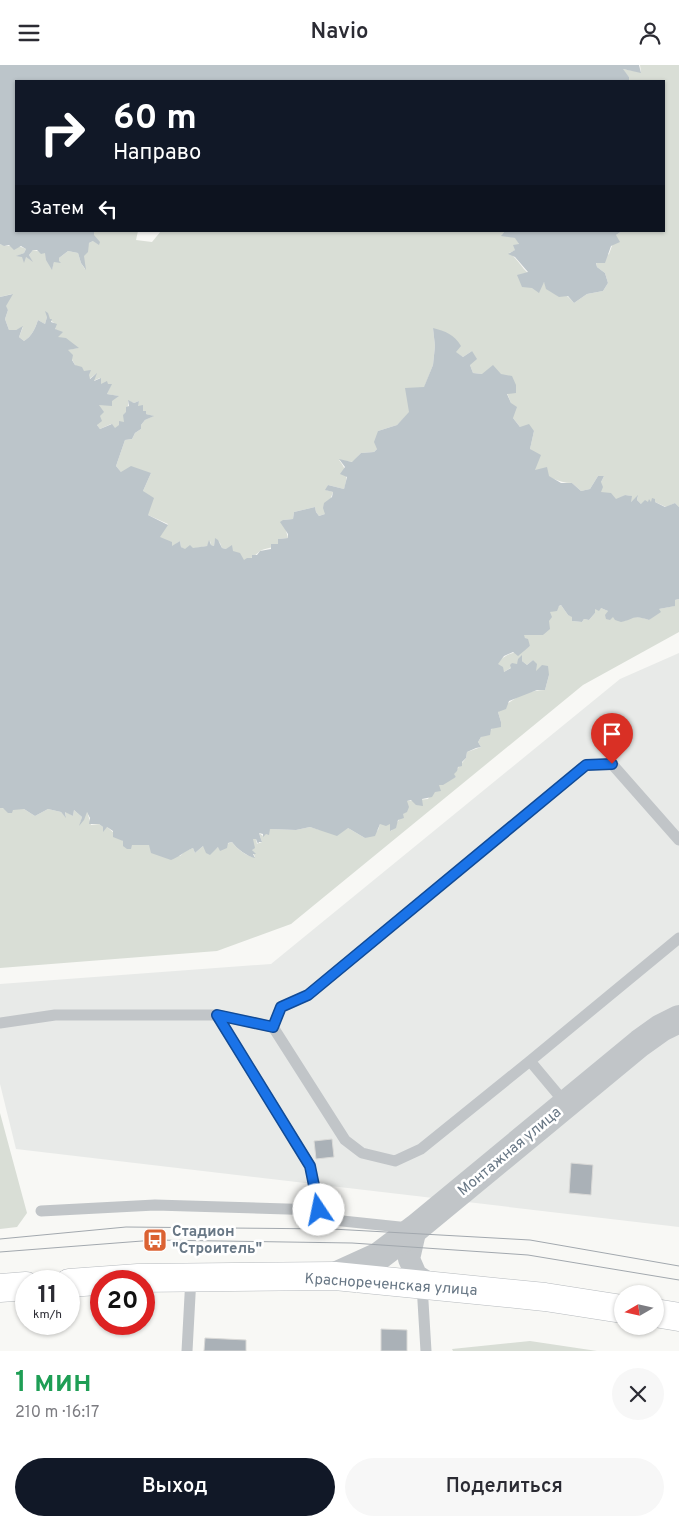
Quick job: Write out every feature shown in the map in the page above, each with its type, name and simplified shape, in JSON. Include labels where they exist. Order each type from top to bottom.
[{"type":"main road","name":"Краснореченская улица","points":[[80,1282],[138,1278],[335,1276],[545,1297],[614,1308]]},
{"type":"main road","points":[[0,1288],[15,1287]]},
{"type":"main road","points":[[664,1314],[679,1317]]},
{"type":"street","name":"Монтажная улица","points":[[335,1276],[380,1256],[640,1043],[661,1028],[679,1019]]},
{"type":"street","points":[[416,1228],[409,1259],[416,1275],[427,1285]]},
{"type":"lane","points":[[273,1027],[281,1007],[308,995],[586,765],[612,764],[679,840]]},
{"type":"lane","points":[[0,1023],[55,1015],[217,1015],[273,1027],[345,1139],[362,1153],[395,1161],[421,1149],[679,938]]},
{"type":"lane","points":[[217,1015],[310,1166],[319,1210]]},
{"type":"lane","points":[[530,1061],[566,1103]]},
{"type":"lane","points":[[41,1211],[155,1205],[319,1210],[333,1219],[416,1228]]},
{"type":"lane","points":[[187,1351],[191,1277]]},
{"type":"lane","points":[[426,1351],[427,1285]]},
{"type":"shaded area","points":[[0,65],[639,65],[641,73],[623,69],[629,80],[15,80],[15,232],[94,232],[94,235],[100,242],[99,245],[93,241],[89,243],[88,252],[84,256],[86,270],[81,263],[78,253],[68,251],[59,258],[61,263],[54,262],[52,270],[46,260],[45,253],[41,254],[37,250],[33,250],[29,255],[33,262],[26,257],[24,263],[22,257],[16,256],[24,253],[26,249],[21,246],[14,250],[9,245],[4,246],[0,244]]},
{"type":"shaded area","points":[[640,65],[679,65],[679,507],[675,503],[666,507],[655,502],[641,504],[637,500],[638,496],[631,502],[631,496],[625,495],[616,500],[601,493],[601,482],[604,476],[598,476],[590,489],[581,491],[572,483],[557,480],[534,470],[530,449],[534,431],[520,427],[513,418],[511,403],[507,393],[482,374],[473,373],[470,365],[472,351],[463,357],[455,352],[433,328],[435,346],[433,365],[424,388],[406,388],[410,412],[397,425],[378,431],[377,449],[374,452],[361,453],[353,462],[339,460],[346,474],[344,489],[328,485],[326,490],[333,492],[325,514],[319,516],[315,507],[294,512],[293,519],[283,520],[288,538],[278,539],[278,544],[262,550],[244,561],[222,548],[215,539],[214,546],[211,545],[210,541],[207,546],[185,550],[181,547],[180,541],[172,547],[159,537],[168,524],[148,515],[143,491],[151,473],[121,472],[116,466],[125,440],[132,439],[135,433],[141,429],[141,425],[145,420],[153,416],[146,414],[137,406],[139,401],[134,403],[128,401],[124,422],[115,429],[111,424],[100,429],[97,425],[100,416],[99,405],[104,405],[118,396],[107,394],[111,385],[101,384],[100,378],[93,381],[96,374],[89,379],[89,375],[75,365],[67,350],[78,348],[57,337],[54,323],[47,317],[45,324],[38,320],[33,332],[24,341],[19,337],[23,327],[9,330],[5,319],[8,310],[5,306],[12,294],[0,297],[0,244],[26,249],[24,253],[17,256],[25,256],[32,261],[29,255],[33,250],[46,253],[52,269],[54,262],[58,261],[68,251],[78,253],[85,269],[83,256],[89,243],[93,241],[94,232],[138,232],[136,240],[152,242],[160,232],[504,232],[502,235],[516,238],[519,244],[516,250],[509,253],[526,271],[564,294],[574,303],[587,294],[603,291],[608,283],[605,273],[597,267],[596,262],[609,254],[616,235],[620,232],[665,232],[665,80],[629,80],[629,77],[622,69],[641,72]]},
{"type":"shaded area","points":[[504,232],[620,232],[616,235],[620,242],[611,246],[605,263],[596,263],[597,267],[605,273],[608,283],[603,291],[587,294],[574,303],[568,296],[559,297],[546,289],[544,282],[539,293],[532,288],[522,287],[517,275],[528,272],[515,257],[508,254],[515,250],[513,245],[519,244],[515,238],[501,236]]},
{"type":"shaded area","points":[[13,294],[6,306],[8,310],[5,319],[9,330],[16,330],[23,326],[19,337],[24,341],[33,332],[38,320],[45,324],[47,317],[45,311],[50,319],[52,319],[51,322],[57,324],[55,329],[63,332],[58,337],[66,338],[79,348],[68,350],[73,355],[72,360],[75,365],[82,367],[84,371],[91,370],[90,379],[97,373],[94,381],[101,378],[101,384],[107,381],[108,384],[112,384],[107,394],[119,396],[112,401],[112,406],[99,405],[104,412],[100,416],[102,421],[97,425],[100,429],[112,424],[115,428],[119,425],[119,421],[124,422],[123,415],[126,412],[126,407],[129,406],[128,400],[134,403],[139,401],[138,406],[143,405],[143,411],[146,411],[146,414],[154,416],[145,420],[141,425],[141,429],[135,433],[132,439],[125,440],[116,466],[121,472],[131,466],[151,473],[143,491],[154,498],[148,515],[168,525],[160,537],[172,542],[172,546],[180,541],[181,547],[185,549],[190,545],[193,548],[207,546],[209,540],[211,545],[214,546],[215,538],[222,548],[226,549],[232,545],[233,551],[240,553],[244,560],[252,558],[252,555],[257,555],[260,551],[271,549],[271,544],[278,544],[278,539],[288,538],[288,534],[280,522],[293,519],[294,512],[315,507],[319,516],[325,514],[324,503],[332,497],[333,492],[325,490],[328,485],[344,489],[347,477],[340,474],[345,467],[339,459],[352,462],[361,453],[374,452],[377,449],[374,442],[378,431],[397,425],[409,412],[405,388],[424,387],[433,365],[435,346],[433,328],[453,336],[461,346],[456,352],[463,357],[472,351],[477,359],[470,365],[473,373],[482,374],[493,365],[501,374],[512,376],[516,385],[516,393],[507,394],[511,403],[517,407],[513,418],[520,427],[529,424],[534,431],[530,449],[541,455],[535,470],[547,467],[549,476],[561,483],[572,483],[581,491],[590,489],[598,476],[604,476],[601,482],[603,487],[601,492],[611,493],[616,499],[625,495],[632,496],[631,502],[638,495],[637,500],[641,504],[645,500],[648,502],[649,499],[651,502],[652,498],[655,499],[655,502],[665,507],[675,503],[679,507],[679,599],[675,600],[675,606],[659,609],[661,612],[649,620],[636,617],[621,622],[613,617],[610,620],[606,619],[605,615],[608,611],[601,608],[599,611],[595,609],[595,613],[589,620],[584,619],[582,622],[572,621],[572,617],[568,615],[561,605],[557,611],[550,612],[552,617],[549,621],[550,629],[543,635],[524,635],[528,639],[530,646],[518,656],[513,652],[504,656],[498,664],[503,667],[504,672],[511,668],[510,665],[512,663],[517,664],[518,659],[522,655],[522,661],[527,665],[533,660],[537,664],[536,671],[542,665],[548,666],[549,675],[545,690],[537,690],[509,701],[506,709],[498,712],[501,727],[491,729],[490,735],[481,737],[478,742],[481,747],[467,752],[462,766],[458,767],[454,774],[456,777],[443,785],[439,785],[441,791],[435,792],[432,797],[422,799],[423,806],[416,805],[411,800],[407,801],[409,807],[407,812],[403,814],[404,818],[398,820],[396,828],[390,831],[390,824],[386,826],[380,824],[375,836],[365,838],[348,828],[337,836],[310,827],[296,830],[270,829],[269,835],[266,834],[263,837],[263,834],[259,833],[262,842],[258,844],[256,839],[253,839],[255,848],[252,850],[256,854],[253,854],[255,858],[242,852],[232,842],[228,843],[227,848],[220,851],[218,847],[210,855],[206,853],[203,846],[195,853],[193,848],[171,860],[151,853],[149,845],[132,845],[131,849],[127,849],[123,846],[123,841],[113,837],[113,831],[107,827],[103,832],[103,827],[99,824],[89,824],[90,818],[87,812],[79,826],[82,817],[74,810],[73,816],[65,812],[66,818],[61,812],[48,809],[35,816],[24,809],[13,810],[12,813],[8,813],[3,808],[0,808],[0,297]]},
{"type":"shaded area","points":[[679,599],[679,632],[583,685],[291,924],[217,951],[0,968],[0,808],[24,809],[35,816],[48,809],[61,812],[66,817],[65,811],[73,816],[74,810],[82,817],[80,824],[87,811],[91,825],[99,824],[103,827],[103,830],[106,826],[123,841],[132,845],[149,845],[180,856],[185,851],[193,848],[195,853],[203,846],[213,851],[232,842],[242,852],[255,857],[252,850],[253,838],[256,839],[257,844],[262,842],[259,833],[263,836],[270,829],[296,830],[310,827],[320,830],[348,828],[365,838],[378,830],[380,824],[391,824],[391,831],[403,814],[407,801],[428,799],[438,784],[456,777],[453,774],[466,758],[467,752],[481,747],[478,742],[481,737],[501,722],[498,712],[503,707],[514,699],[526,694],[545,690],[549,675],[536,672],[533,660],[527,665],[522,661],[522,656],[517,664],[504,672],[497,664],[505,656],[530,646],[523,635],[543,635],[549,621],[550,612],[561,605],[568,615],[572,616],[572,621],[582,622],[584,619],[589,620],[595,613],[595,609],[601,608],[608,611],[607,614],[625,621],[637,617],[649,620],[659,609],[674,606],[675,600]]},
{"type":"shaded area","points":[[679,653],[679,1227],[16,1149],[0,1084],[0,984],[271,964],[620,679]]},
{"type":"shaded area","points":[[0,1113],[27,1213],[17,1227],[0,1229]]},
{"type":"shaded area","points":[[530,1341],[597,1351],[453,1351],[452,1349]]},
{"type":"building","points":[[332,1139],[334,1157],[316,1159],[314,1141]]},
{"type":"building","points":[[571,1163],[593,1165],[591,1195],[569,1193]]},
{"type":"building","points":[[381,1329],[407,1330],[407,1351],[381,1351]]},
{"type":"building","points":[[205,1338],[246,1340],[246,1351],[204,1351]]},
{"type":"tram line","points":[[0,1239],[126,1227],[332,1229],[530,1240],[679,1266]]},
{"type":"tram line","points":[[0,1252],[155,1240],[352,1243],[528,1255],[679,1280]]},
{"type":"place","name":"Стадион \"Строитель\"","points":[[155,1240]]},
{"type":"route","points":[[319,1210],[310,1166],[217,1015],[273,1027],[281,1007],[308,995],[586,765],[612,764]]}]
